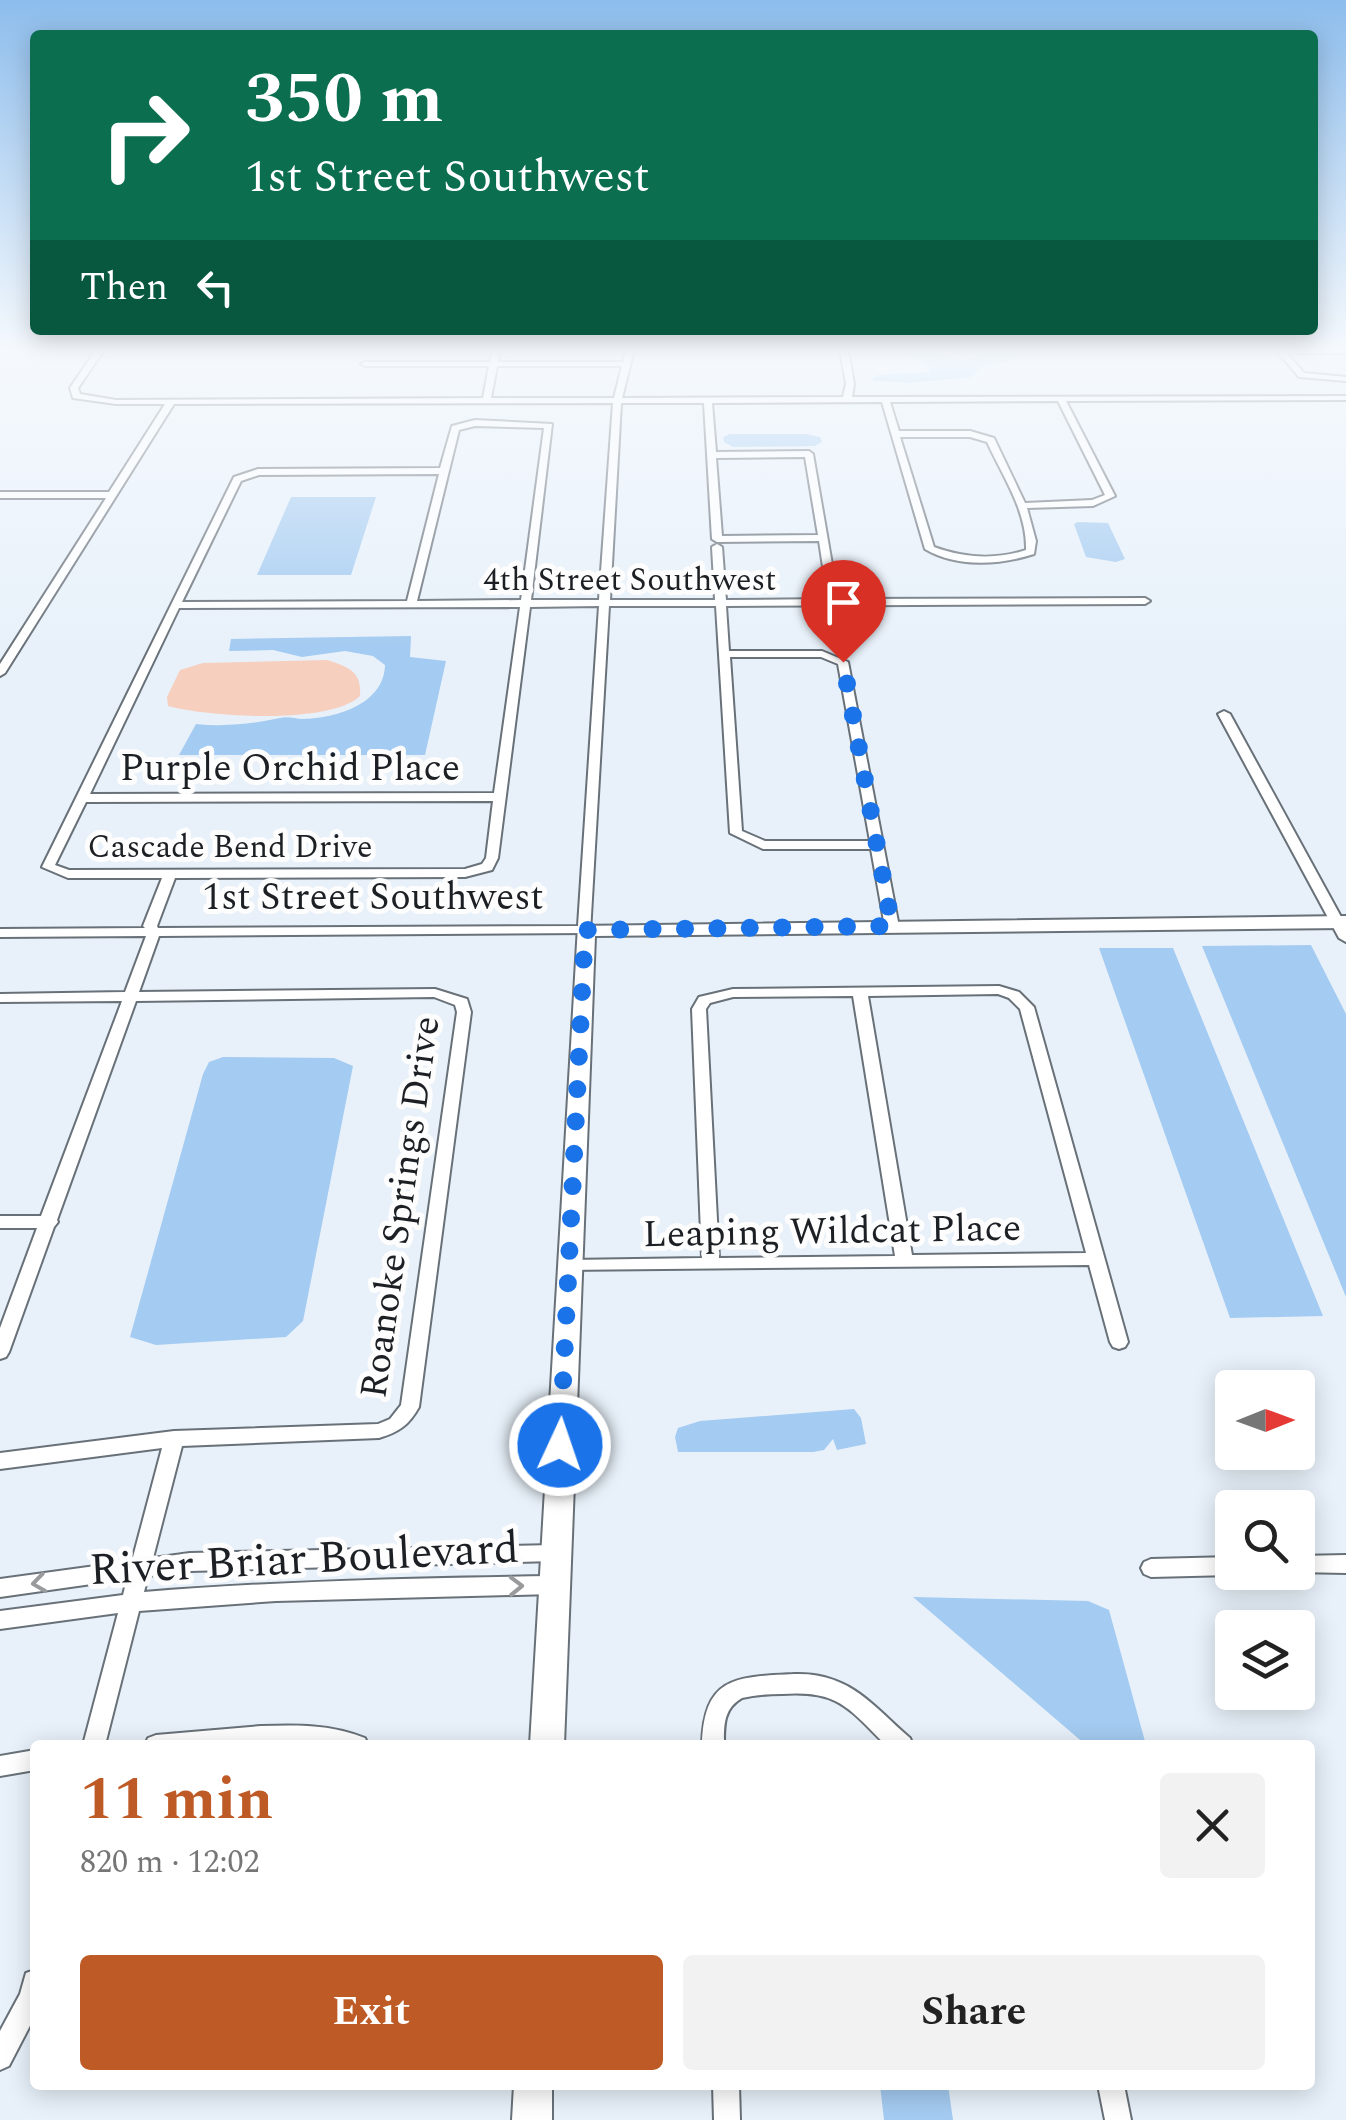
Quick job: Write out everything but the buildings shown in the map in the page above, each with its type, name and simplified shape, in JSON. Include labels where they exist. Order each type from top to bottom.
[{"type":"street","points":[[0,673],[8,649],[141,449]]},
{"type":"street","name":"Cascade Bend Drive","points":[[450,449],[444,471],[258,472],[240,476],[49,860],[54,871],[478,871],[492,858],[546,449]]},
{"type":"street","points":[[547,1740],[585,930],[613,449]]},
{"type":"street","points":[[712,449],[716,540],[823,538]]},
{"type":"street","points":[[900,449],[930,549],[948,556],[989,560],[1031,552],[1033,544],[995,449]]},
{"type":"street","points":[[1020,506],[1092,503],[1110,496],[1085,449]]},
{"type":"street","points":[[713,455],[808,454],[834,603]]},
{"type":"street","points":[[411,604],[444,471]]},
{"type":"street","points":[[0,496],[112,495]]},
{"type":"street","points":[[717,548],[736,833],[763,845],[878,845]]},
{"type":"street","name":"4th Street Southwest","points":[[174,605],[1145,601]]},
{"type":"street","points":[[724,654],[822,654],[843,662],[892,926]]},
{"type":"street","points":[[1224,714],[1343,927]]},
{"type":"street","name":"Purple Orchid Place","points":[[80,798],[501,797]]},
{"type":"street","points":[[0,1352],[154,932],[150,926],[170,874]]},
{"type":"street","name":"1st Street Southwest","points":[[0,932],[1343,927]]},
{"type":"street","points":[[711,1264],[699,1008],[704,1000],[718,994],[998,990],[1014,995],[1027,1007],[1119,1342]]},
{"type":"street","points":[[860,992],[904,1261]]},
{"type":"street","name":"Roanoke Springs Drive","points":[[0,998],[435,993],[453,996],[462,1002],[464,1012],[410,1407],[397,1424],[378,1431],[174,1439],[0,1461]]},
{"type":"street","points":[[0,1222],[50,1222]]},
{"type":"street","name":"Leaping Wildcat Place","points":[[570,1266],[1096,1258]]},
{"type":"street","points":[[95,1740],[174,1439]]},
{"type":"street","name":"River Briar Boulevard","points":[[0,1588],[139,1568],[252,1558],[554,1552]]},
{"type":"street","points":[[1315,1565],[1346,1564]]},
{"type":"street","points":[[1151,1568],[1215,1566]]},
{"type":"street","name":"River Briar Boulevard","points":[[0,1620],[130,1600],[248,1591],[553,1586]]},
{"type":"street","points":[[713,1740],[715,1712],[730,1691],[742,1686],[802,1683],[838,1690],[896,1740]]},
{"type":"street","points":[[210,1740],[343,1740]]},
{"type":"street","points":[[0,1766],[30,1761]]},
{"type":"street","points":[[0,2056],[26,2029]]},
{"type":"street","points":[[532,2120],[533,2090]]},
{"type":"street","points":[[726,2090],[727,2120]]},
{"type":"street","points":[[1112,2090],[1118,2120]]},
{"type":"shaded area","points":[[327,660],[356,675],[360,696],[345,705],[297,715],[238,715],[168,706],[167,697],[180,670],[203,663]]},
{"type":"water","points":[[291,497],[376,497],[351,575],[257,575]]},
{"type":"water","points":[[1108,523],[1125,559],[1116,562],[1086,557],[1074,524]]},
{"type":"water","points":[[411,636],[410,657],[446,661],[425,755],[179,755],[196,724],[330,716],[368,699],[383,678],[385,665],[373,656],[345,651],[302,657],[273,650],[229,651],[231,639]]},
{"type":"water","points":[[1311,945],[1346,1014],[1346,1297],[1202,946]]},
{"type":"water","points":[[1099,948],[1173,948],[1323,1316],[1230,1318]]},
{"type":"water","points":[[223,1057],[334,1058],[353,1066],[303,1321],[286,1337],[156,1345],[130,1337],[203,1074],[209,1062]]},
{"type":"water","points":[[854,1409],[861,1418],[866,1444],[837,1450],[833,1439],[824,1450],[813,1452],[678,1452],[675,1437],[678,1428],[700,1421]]},
{"type":"water","points":[[913,1597],[1088,1601],[1109,1610],[1145,1740],[1080,1740]]},
{"type":"water","points":[[881,2090],[949,2090],[953,2120],[884,2120]]},
{"type":"route","points":[[560,1445],[585,930],[892,926],[843,662]]}]
